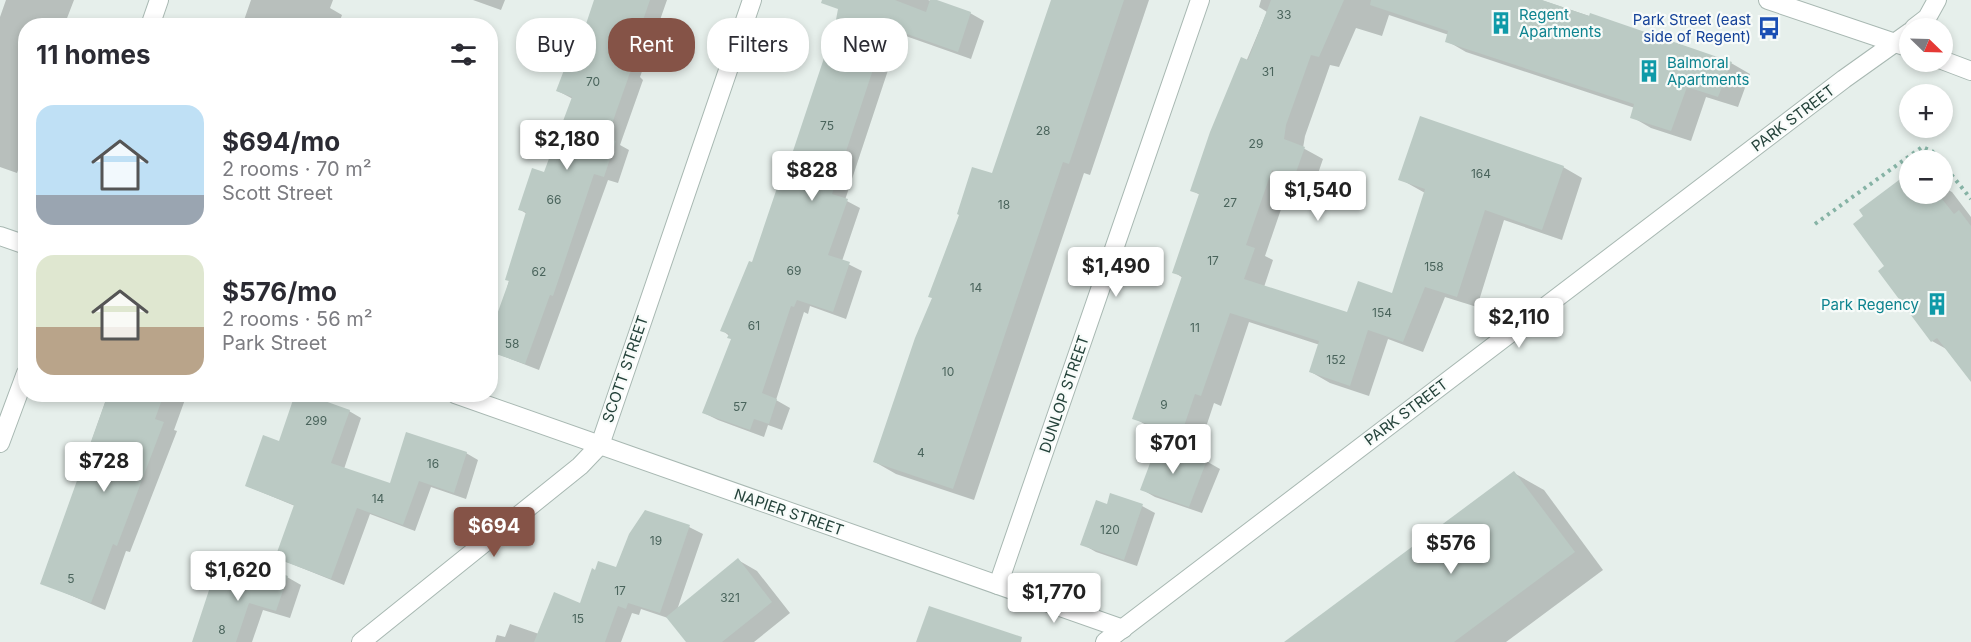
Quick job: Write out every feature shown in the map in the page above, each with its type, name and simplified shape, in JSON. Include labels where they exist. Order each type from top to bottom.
[{"type":"street","points":[[153,18],[159,0]]},
{"type":"street","name":"SCOTT STREET","points":[[361,642],[580,466],[600,445],[752,0]]},
{"type":"street","name":"DUNLOP STREET","points":[[998,585],[1200,0]]},
{"type":"street","points":[[1768,0],[1899,39]]},
{"type":"street","points":[[1927,18],[1937,0]]},
{"type":"street","name":"PARK STREET","points":[[1105,642],[1844,79],[1899,45]]},
{"type":"street","points":[[1953,64],[1971,71]]},
{"type":"street","points":[[0,236],[18,242]]},
{"type":"street","points":[[0,443],[18,395]]},
{"type":"street","name":"NAPIER STREET","points":[[478,402],[1122,629]]},
{"type":"path","points":[[1815,224],[1899,164]]},
{"type":"path","points":[[1953,177],[1971,199]]},
{"type":"building","points":[[594,0],[650,0],[644,18],[608,18],[608,72],[630,72],[607,138],[616,141],[604,177],[594,174],[553,296],[550,295],[525,364],[498,355],[498,312],[509,281],[505,280],[526,212],[518,210],[532,168],[544,172],[572,97],[556,91],[563,72],[596,72],[596,18],[588,18]]},
{"type":"building","points":[[822,0],[895,0],[926,12],[930,0],[937,0],[971,12],[958,52],[908,34],[908,18],[836,18],[838,9],[821,3]]},
{"type":"building","points":[[1051,0],[1124,0],[1069,164],[1063,162],[953,489],[873,462],[915,338],[932,298],[928,297],[959,215],[957,214],[972,167],[992,173]]},
{"type":"building","points":[[1271,0],[1344,0],[1319,57],[1311,55],[1286,125],[1284,139],[1305,147],[1294,178],[1272,170],[1246,245],[1255,248],[1244,279],[1347,312],[1358,281],[1392,293],[1425,189],[1398,180],[1420,116],[1564,166],[1542,230],[1485,210],[1457,297],[1425,287],[1403,342],[1368,330],[1350,386],[1309,372],[1319,341],[1230,313],[1201,396],[1195,394],[1181,435],[1132,419],[1182,276],[1172,273],[1199,194],[1190,191],[1210,132],[1241,57],[1248,60]]},
{"type":"building","points":[[1371,0],[1542,0],[1589,16],[1590,13],[1732,62],[1718,97],[1687,87],[1671,131],[1630,118],[1634,104],[1445,42],[1448,31],[1370,5]]},
{"type":"building","points":[[821,67],[821,72],[872,72],[832,194],[848,199],[828,255],[850,262],[833,312],[797,300],[794,307],[791,306],[762,393],[777,399],[769,424],[754,419],[750,430],[702,413],[731,339],[727,338],[729,334],[720,331],[749,261],[752,262],[779,182],[782,177],[784,178]]},
{"type":"building","name":"Park Regency","points":[[1899,180],[1899,204],[1946,204],[1954,214],[1959,210],[1971,226],[1971,382],[1937,338],[1931,342],[1878,271],[1884,266],[1853,224],[1863,216],[1859,210]]},
{"type":"building","points":[[105,402],[161,402],[155,419],[164,422],[117,546],[113,544],[91,603],[40,584]]},
{"type":"building","points":[[292,402],[328,402],[350,410],[331,463],[390,483],[406,432],[467,452],[454,493],[419,481],[403,525],[357,508],[331,579],[275,558],[294,505],[245,486],[263,435],[279,441]]},
{"type":"building","points":[[1158,442],[1207,460],[1189,507],[1140,490]]},
{"type":"building","points":[[1514,471],[1575,552],[1454,642],[1284,642]]},
{"type":"building","points":[[1110,493],[1143,504],[1124,560],[1080,545],[1096,500],[1107,504]]},
{"type":"building","points":[[645,510],[690,525],[660,613],[628,603],[626,609],[618,606],[605,642],[534,642],[554,592],[580,603],[592,568],[595,570],[598,561],[616,567],[629,534]]},
{"type":"building","points":[[738,558],[772,602],[722,642],[686,642],[666,617]]},
{"type":"building","points":[[238,559],[288,576],[276,611],[249,603],[236,642],[192,642],[211,584],[227,590]]},
{"type":"building","points":[[929,606],[1022,637],[1021,642],[916,642]]},
{"type":"place","name":"Regent Apartments","points":[[1501,23]]},
{"type":"place","name":"Park Street (east side of Regent)","points":[[1769,28]]},
{"type":"place","name":"Balmoral Apartments","points":[[1649,71]]},
{"type":"place","name":"Park Regency","points":[[1937,304]]}]
